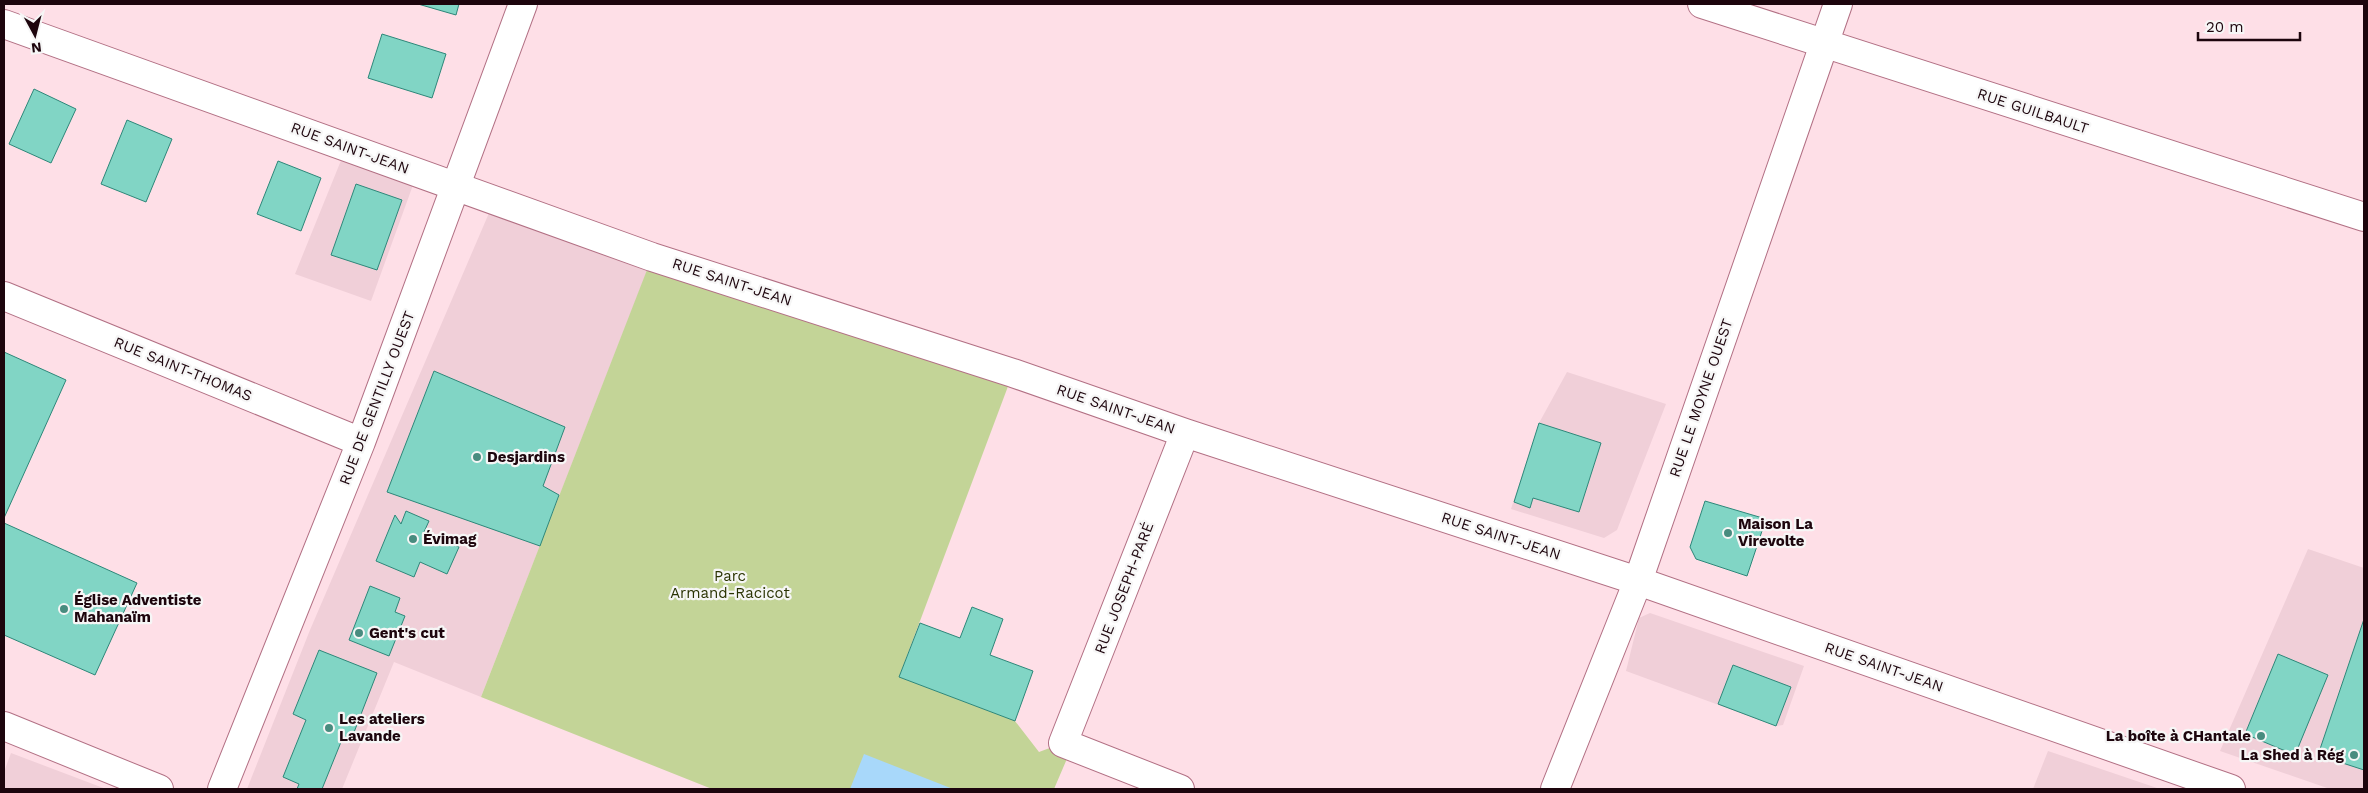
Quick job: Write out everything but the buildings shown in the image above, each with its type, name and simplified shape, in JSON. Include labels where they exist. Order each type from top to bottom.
[{"type":"street","name":"RUE DE GENTILLY OUEST","points":[[222,789],[362,442],[523,4]]},
{"type":"street","name":"RUE GUILBAULT","points":[[1702,4],[2364,217]]},
{"type":"street","name":"RUE LE MOYNE OUEST","points":[[1554,789],[1638,581],[1838,4]]},
{"type":"street","name":"RUE SAINT-JEAN","points":[[4,24],[652,256],[1013,373],[1185,433],[1638,581],[2231,789]]},
{"type":"street","name":"RUE SAINT-THOMAS","points":[[4,296],[362,442]]},
{"type":"street","name":"RUE JOSEPH-PARÉ","points":[[1180,789],[1064,743],[1185,433]]},
{"type":"street","points":[[4,726],[159,789]]},
{"type":"shaded area","points":[[342,158],[413,185],[371,301],[295,274]]},
{"type":"shaded area","points":[[489,213],[647,271],[481,697],[394,662],[342,789],[247,789],[310,630]]},
{"type":"shaded area","points":[[1567,372],[1666,404],[1617,530],[1604,538],[1511,509],[1539,423]]},
{"type":"shaded area","points":[[2308,549],[2364,568],[2364,789],[2330,789],[2220,751]]},
{"type":"shaded area","points":[[1650,613],[1804,666],[1783,725],[1776,726],[1626,671],[1639,618]]},
{"type":"shaded area","points":[[2048,751],[2160,789],[2033,789]]},
{"type":"shaded area","points":[[11,753],[106,789],[4,789],[4,772]]},
{"type":"green space","name":"Parc Armand-Racicot","points":[[652,257],[1013,373],[899,677],[1015,721],[1039,752],[1063,743],[1069,754],[1054,789],[712,789],[481,697]]},
{"type":"water","points":[[864,754],[953,789],[850,789]]},
{"type":"place","name":"Desjardins","points":[[477,457]]},
{"type":"place","name":"Maison La Virevolte","points":[[1728,533]]},
{"type":"place","name":"Évimag","points":[[413,539]]},
{"type":"place","name":"Église Adventiste Mahanaïm","points":[[64,609]]},
{"type":"place","name":"Gent's cut","points":[[359,633]]},
{"type":"place","name":"Les ateliers Lavande","points":[[329,728]]},
{"type":"place","name":"La boîte à CHantale","points":[[2261,736]]},
{"type":"place","name":"La Shed à Rég","points":[[2354,755]]}]
